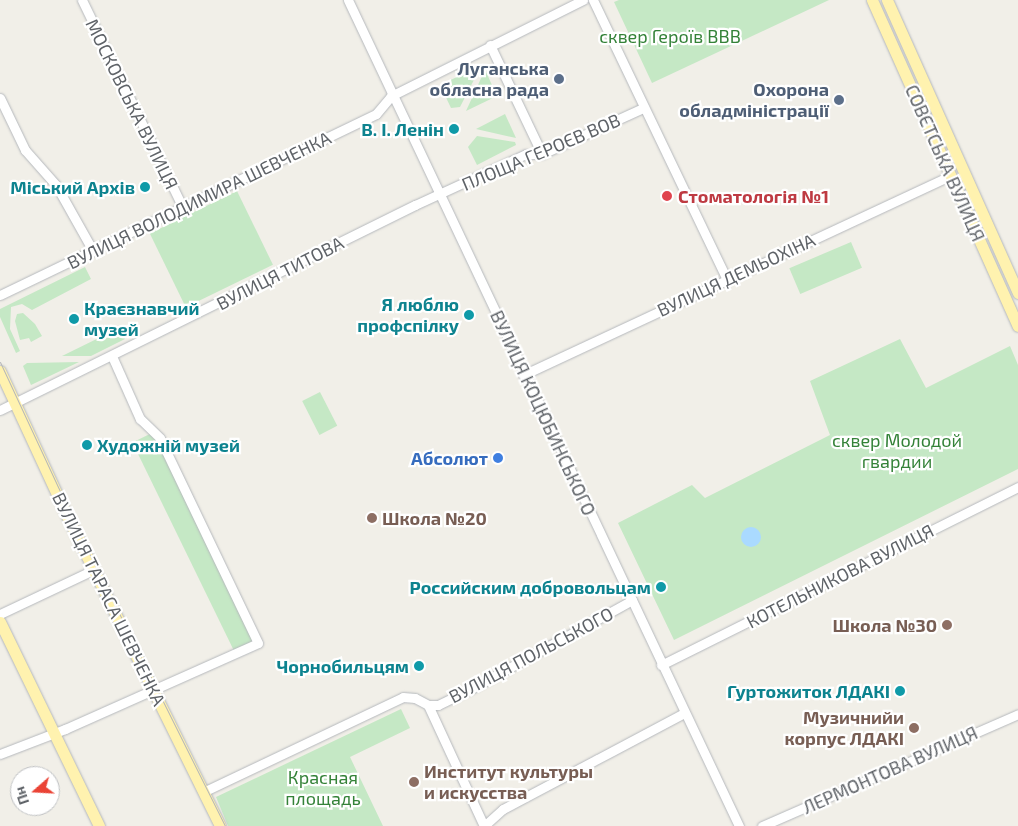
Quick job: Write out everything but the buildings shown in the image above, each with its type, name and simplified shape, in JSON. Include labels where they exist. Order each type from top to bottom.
[{"type":"main road","name":"СОВЄТСЬКА ВУЛИЦЯ","points":[[872,0],[1018,326]]},
{"type":"main road","points":[[887,0],[1018,293]]},
{"type":"main road","name":"ВУЛИЦЯ ТАРАСА ШЕВЧЕНКА","points":[[0,372],[93,570],[154,689],[220,826]]},
{"type":"main road","points":[[0,622],[99,826]]},
{"type":"street","name":"МОСКОВСЬКА ВУЛИЦЯ","points":[[82,0],[183,208]]},
{"type":"street","name":"ВУЛИЦЯ КОЦЮБИНСЬКОГО","points":[[348,0],[522,375],[632,600],[739,826]]},
{"type":"street","points":[[391,96],[490,44],[583,0]]},
{"type":"street","points":[[593,0],[643,108],[727,280]]},
{"type":"street","points":[[490,44],[542,154]]},
{"type":"street","name":"ВУЛИЦЯ ВОЛОДИМИРА ШЕВЧЕНКА","points":[[0,296],[376,114],[391,96]]},
{"type":"street","points":[[0,98],[25,150],[56,185],[93,251]]},
{"type":"street","name":"ПЛОЩА ГЕРОЄВ ВОВ","points":[[438,195],[526,154],[542,154],[643,108]]},
{"type":"street","name":"ВУЛИЦЯ ДЕМЬОХІНА","points":[[522,375],[950,176]]},
{"type":"street","name":"ВУЛИЦЯ ТИТОВА","points":[[0,410],[438,195]]},
{"type":"street","points":[[0,754],[154,689],[258,642],[160,438],[140,419],[112,356]]},
{"type":"street","name":"КОТЕЛЬНИКОВА ВУЛИЦЯ","points":[[662,665],[1018,487]]},
{"type":"street","points":[[0,614],[93,570]]},
{"type":"street","name":"ВУЛИЦЯ ПОЛЬСЬКОГО","points":[[428,706],[438,705],[472,688],[632,600]]},
{"type":"street","points":[[203,792],[403,697],[416,698],[428,706],[484,826],[503,809],[684,713]]},
{"type":"street","name":"ЛЕРМОНТОВА ВУЛИЦЯ","points":[[762,826],[1018,714]]},
{"type":"green space","name":"сквер Героїв ВВВ","points":[[619,0],[829,0],[652,83],[614,2]]},
{"type":"green space","points":[[476,68],[478,72],[460,107],[451,108],[440,85]]},
{"type":"green space","points":[[486,72],[497,96],[466,111],[483,74]]},
{"type":"green space","points":[[505,114],[516,138],[476,129]]},
{"type":"green space","points":[[477,136],[515,142],[516,145],[477,165],[468,147]]},
{"type":"green space","points":[[237,191],[273,265],[186,307],[150,234]]},
{"type":"green space","points":[[851,242],[862,268],[800,294],[789,268]]},
{"type":"green space","points":[[85,267],[91,279],[32,310],[22,304],[11,307],[10,329],[20,351],[16,353],[0,317],[0,309]]},
{"type":"green space","points":[[23,313],[35,324],[42,336],[31,342],[29,338],[20,340],[15,321],[17,314]]},
{"type":"green space","points":[[119,328],[125,339],[91,356],[62,356]]},
{"type":"green space","name":"сквер Молодой гвардии","points":[[900,339],[926,388],[1010,346],[1018,365],[1018,469],[674,640],[618,523],[692,485],[705,498],[830,435],[810,381]]},
{"type":"green space","points":[[79,362],[31,385],[23,366],[27,363]]},
{"type":"green space","points":[[320,392],[337,426],[319,435],[302,401]]},
{"type":"green space","points":[[154,432],[256,641],[235,652],[132,443]]},
{"type":"green space","name":"Красная площадь","points":[[401,709],[410,728],[350,757],[383,826],[228,826],[216,797]]},
{"type":"water","points":[[751,527],[758,530],[761,537],[758,544],[751,547],[744,544],[741,537],[744,530]]},
{"type":"tram line","points":[[0,362],[86,547],[225,826]]},
{"type":"place","name":"Луганська обласна рада","points":[[559,79]]},
{"type":"place","name":"Охорона обладміністрації","points":[[839,100]]},
{"type":"place","name":"В. І. Ленін","points":[[454,129]]},
{"type":"place","name":"Міський Архів","points":[[145,187]]},
{"type":"place","name":"Стоматологія №1","points":[[667,196]]},
{"type":"place","name":"Я люблю профспілку","points":[[469,315]]},
{"type":"place","name":"Краєзнавчий музей","points":[[74,319]]},
{"type":"place","name":"Художній музей","points":[[87,445]]},
{"type":"place","name":"Абсолют","points":[[498,458]]},
{"type":"place","name":"Школа №20","points":[[372,518]]},
{"type":"place","name":"Pоссийским добровольцам","points":[[661,587]]},
{"type":"place","name":"Школа №30","points":[[947,625]]},
{"type":"place","name":"Чорнобильцям","points":[[419,666]]},
{"type":"place","name":"Гуртожиток ЛДАКІ","points":[[900,691]]},
{"type":"place","name":"Музичнийи корпус ЛДАКІ","points":[[914,728]]},
{"type":"place","name":"Институт культуры и искусства","points":[[414,782]]}]
